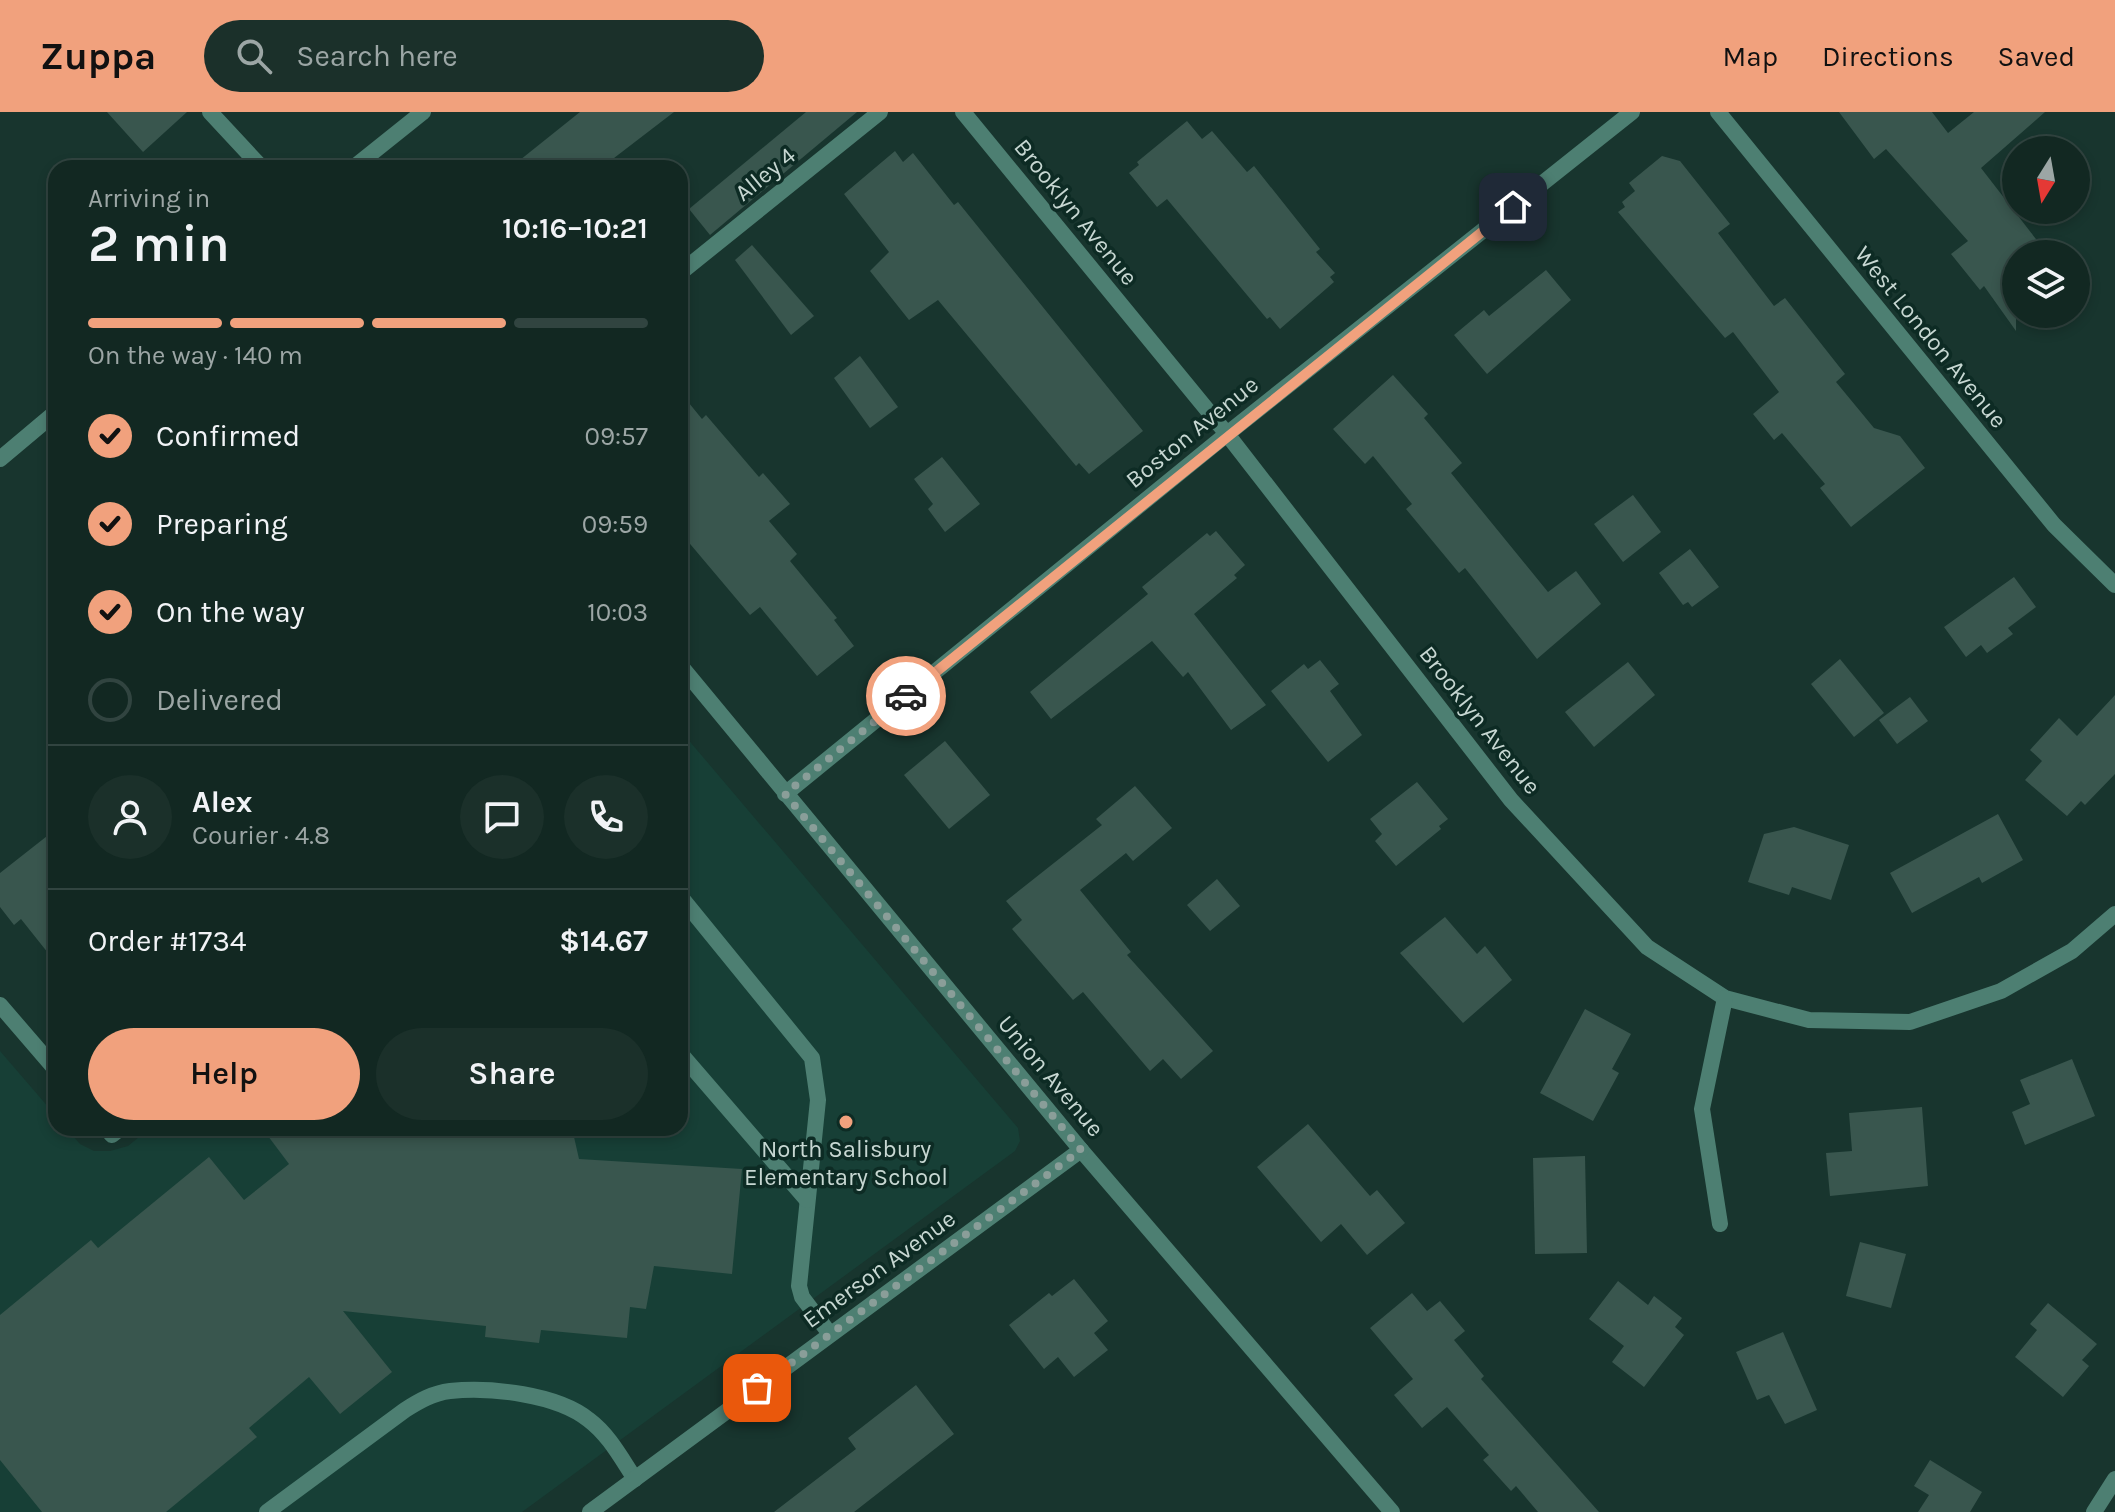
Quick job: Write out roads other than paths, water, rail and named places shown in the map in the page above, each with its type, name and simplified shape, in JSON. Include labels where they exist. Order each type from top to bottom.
[{"type":"street","points":[[210,112],[255,160]]},
{"type":"street","points":[[363,160],[423,112]]},
{"type":"street","name":"Alley 4","points":[[688,267],[880,112]]},
{"type":"street","name":"Brooklyn Avenue","points":[[963,112],[1227,434],[1511,800],[1647,947],[1725,998],[1809,1020],[1910,1022],[2001,991],[2072,951],[2115,914]]},
{"type":"street","name":"Boston Avenue","points":[[785,794],[1227,434],[1632,112]]},
{"type":"street","name":"West London Avenue","points":[[1718,112],[2054,525],[2115,585]]},
{"type":"street","points":[[0,459],[48,419]]},
{"type":"street","name":"Union Avenue","points":[[688,675],[1081,1150],[1392,1512]]},
{"type":"street","points":[[688,906],[812,1058],[818,1100],[799,1286],[802,1297],[830,1334]]},
{"type":"street","points":[[1720,1224],[1702,1109],[1725,998]]},
{"type":"street","points":[[0,1005],[48,1061]]},
{"type":"street","points":[[688,1062],[807,1200]]},
{"type":"street","name":"Emerson Avenue","points":[[590,1512],[1081,1150]]},
{"type":"street","points":[[267,1512],[405,1410],[427,1397],[449,1391],[492,1392],[566,1407],[586,1417],[604,1433],[635,1479]]},
{"type":"street","points":[[2094,1512],[2115,1479]]},
{"type":"place","name":"North Salisbury Elementary School","points":[[846,1122]]}]
